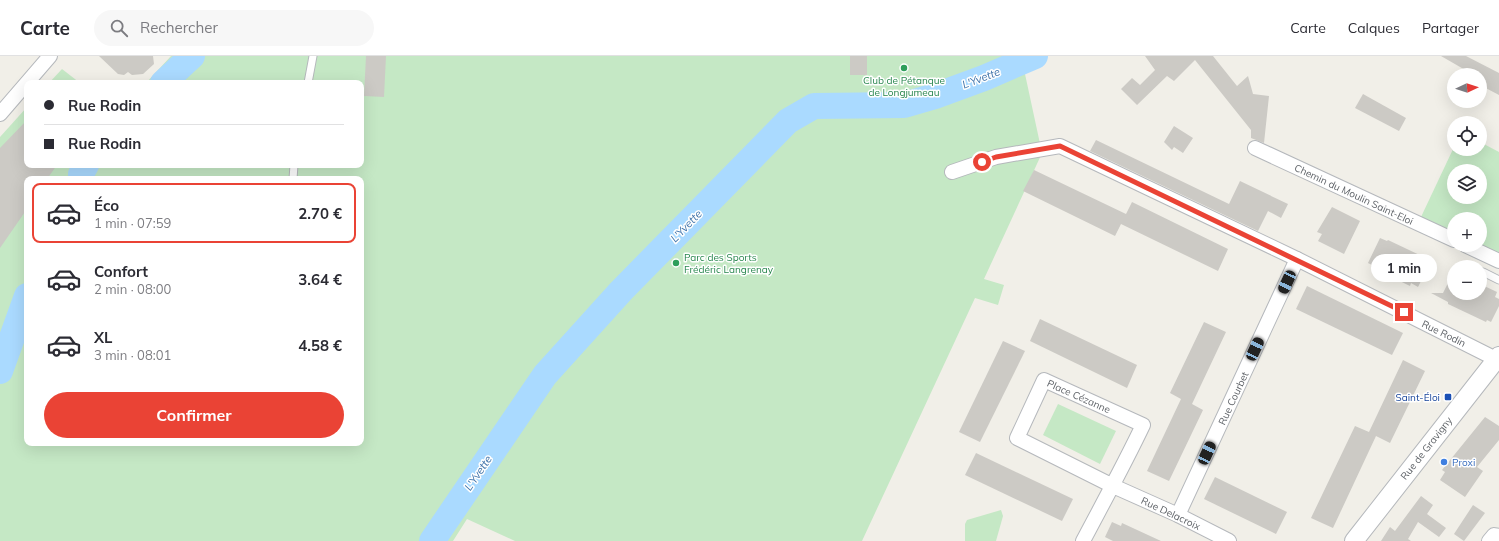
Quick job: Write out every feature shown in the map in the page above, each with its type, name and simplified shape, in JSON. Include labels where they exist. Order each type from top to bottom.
[{"type":"street","points":[[29,80],[50,56]]},
{"type":"street","points":[[0,114],[24,86]]},
{"type":"street","name":"Rue Rodin","points":[[952,172],[996,157],[1060,146],[1297,259],[1498,358]]},
{"type":"street","name":"Chemin du Moulin Saint-Eloi","points":[[1255,148],[1447,237]]},
{"type":"street","points":[[1480,252],[1499,261]]},
{"type":"street","name":"Rue Courbet","points":[[1178,514],[1297,259]]},
{"type":"street","name":"Rue de Gravigny","points":[[1354,541],[1498,358]]},
{"type":"street","name":"Place Cézanne","points":[[1044,380],[1143,425],[1113,486],[1017,438],[1044,380]]},
{"type":"street","points":[[1083,541],[1113,486]]},
{"type":"street","name":"Rue Delacroix","points":[[1113,486],[1178,514],[1229,541]]},
{"type":"street","points":[[1489,541],[1494,535],[1499,536]]},
{"type":"lane","points":[[309,80],[313,56]]},
{"type":"lane","points":[[1487,274],[1499,280]]},
{"type":"green space","name":"Parc des Sports Frédéric Langrenay","points":[[171,56],[1026,56],[1025,74],[1042,153],[984,279],[1004,285],[998,305],[975,298],[862,541],[515,541],[467,519],[453,541],[0,541],[0,137],[24,110],[24,168],[364,168],[364,80],[149,80]]},
{"type":"green space","points":[[62,69],[76,80],[52,80]]},
{"type":"green space","points":[[1487,146],[1499,152],[1499,254],[1487,248],[1487,212],[1447,212],[1447,230],[1421,217],[1450,156],[1487,156]]},
{"type":"green space","points":[[1058,404],[1116,431],[1100,464],[1043,435]]},
{"type":"green space","points":[[1001,510],[1003,516],[996,541],[965,541],[965,524],[967,520]]},
{"type":"building","points":[[99,56],[153,56],[154,64],[143,74],[132,75],[128,72],[124,75],[118,74]]},
{"type":"building","points":[[366,56],[386,56],[384,97],[364,96]]},
{"type":"building","points":[[850,56],[867,56],[867,75],[850,75]]},
{"type":"building","points":[[1145,56],[1213,56],[1237,86],[1248,76],[1253,94],[1269,96],[1264,143],[1251,138],[1251,130],[1195,60],[1174,81],[1167,76],[1137,105],[1121,89],[1132,78],[1140,85],[1155,70]]},
{"type":"building","points":[[1441,56],[1466,56],[1499,73],[1499,95],[1487,89],[1487,68],[1462,68]]},
{"type":"building","points":[[1363,94],[1406,118],[1399,131],[1355,108]]},
{"type":"building","points":[[24,123],[24,168],[55,168],[49,176],[24,176],[24,213],[0,248],[0,148]]},
{"type":"building","points":[[1174,126],[1193,138],[1183,153],[1174,147],[1172,150],[1164,142]]},
{"type":"building","points":[[1096,140],[1229,204],[1240,181],[1288,204],[1281,218],[1268,211],[1258,231],[1090,151]]},
{"type":"building","points":[[1034,170],[1126,214],[1132,202],[1228,249],[1218,271],[1121,224],[1115,236],[1023,191]]},
{"type":"building","points":[[1332,207],[1360,221],[1344,254],[1318,241],[1322,234],[1317,232]]},
{"type":"building","points":[[1380,238],[1387,241],[1388,240],[1428,259],[1422,272],[1425,273],[1418,287],[1411,283],[1410,286],[1371,267],[1372,265],[1368,263]]},
{"type":"building","points":[[1447,285],[1447,300],[1487,300],[1487,287],[1497,292],[1495,297],[1499,299],[1499,306],[1491,322],[1487,320],[1486,322],[1448,304],[1448,302],[1431,293],[1443,293]]},
{"type":"building","points":[[1307,286],[1403,333],[1392,355],[1296,309]]},
{"type":"building","points":[[1040,319],[1137,365],[1127,388],[1030,341]]},
{"type":"building","points":[[1204,322],[1226,332],[1192,404],[1203,410],[1169,481],[1147,471],[1181,399],[1170,393]]},
{"type":"building","points":[[1003,341],[1025,351],[980,442],[959,432]]},
{"type":"building","points":[[1403,360],[1425,371],[1390,443],[1376,436],[1333,528],[1311,518],[1355,426],[1369,432]]},
{"type":"building","points":[[1485,417],[1499,426],[1499,440],[1477,467],[1483,471],[1465,497],[1440,480],[1445,472],[1442,470]]},
{"type":"building","points":[[976,453],[1073,499],[1062,521],[965,475]]},
{"type":"building","points":[[1215,477],[1287,512],[1276,534],[1204,499]]},
{"type":"building","points":[[1421,496],[1433,505],[1427,514],[1446,528],[1439,537],[1418,522],[1408,539],[1411,541],[1381,541],[1390,527],[1395,531]]},
{"type":"building","points":[[1473,505],[1485,513],[1464,541],[1454,534]]},
{"type":"building","points":[[1112,522],[1121,526],[1122,523],[1161,541],[1113,541],[1105,537]]},
{"type":"waterway","points":[[166,80],[192,56]]},
{"type":"waterway","name":"L'Yvette","points":[[432,541],[545,375],[621,291],[788,121],[814,106],[904,105],[935,96],[984,78],[1035,56]]},
{"type":"waterway","points":[[81,176],[84,168]]},
{"type":"waterway","points":[[0,371],[24,304]]},
{"type":"place","name":"Club de Pétanque de Longjumeau","points":[[904,68]]},
{"type":"place","name":"Parc des Sports Frédéric Langrenay","points":[[676,263]]},
{"type":"place","name":"Saint-Éloi","points":[[1448,397]]},
{"type":"place","name":"Proxi","points":[[1444,462]]},
{"type":"route","points":[[982,162],[996,157],[1060,146],[1297,259],[1404,312]]}]
